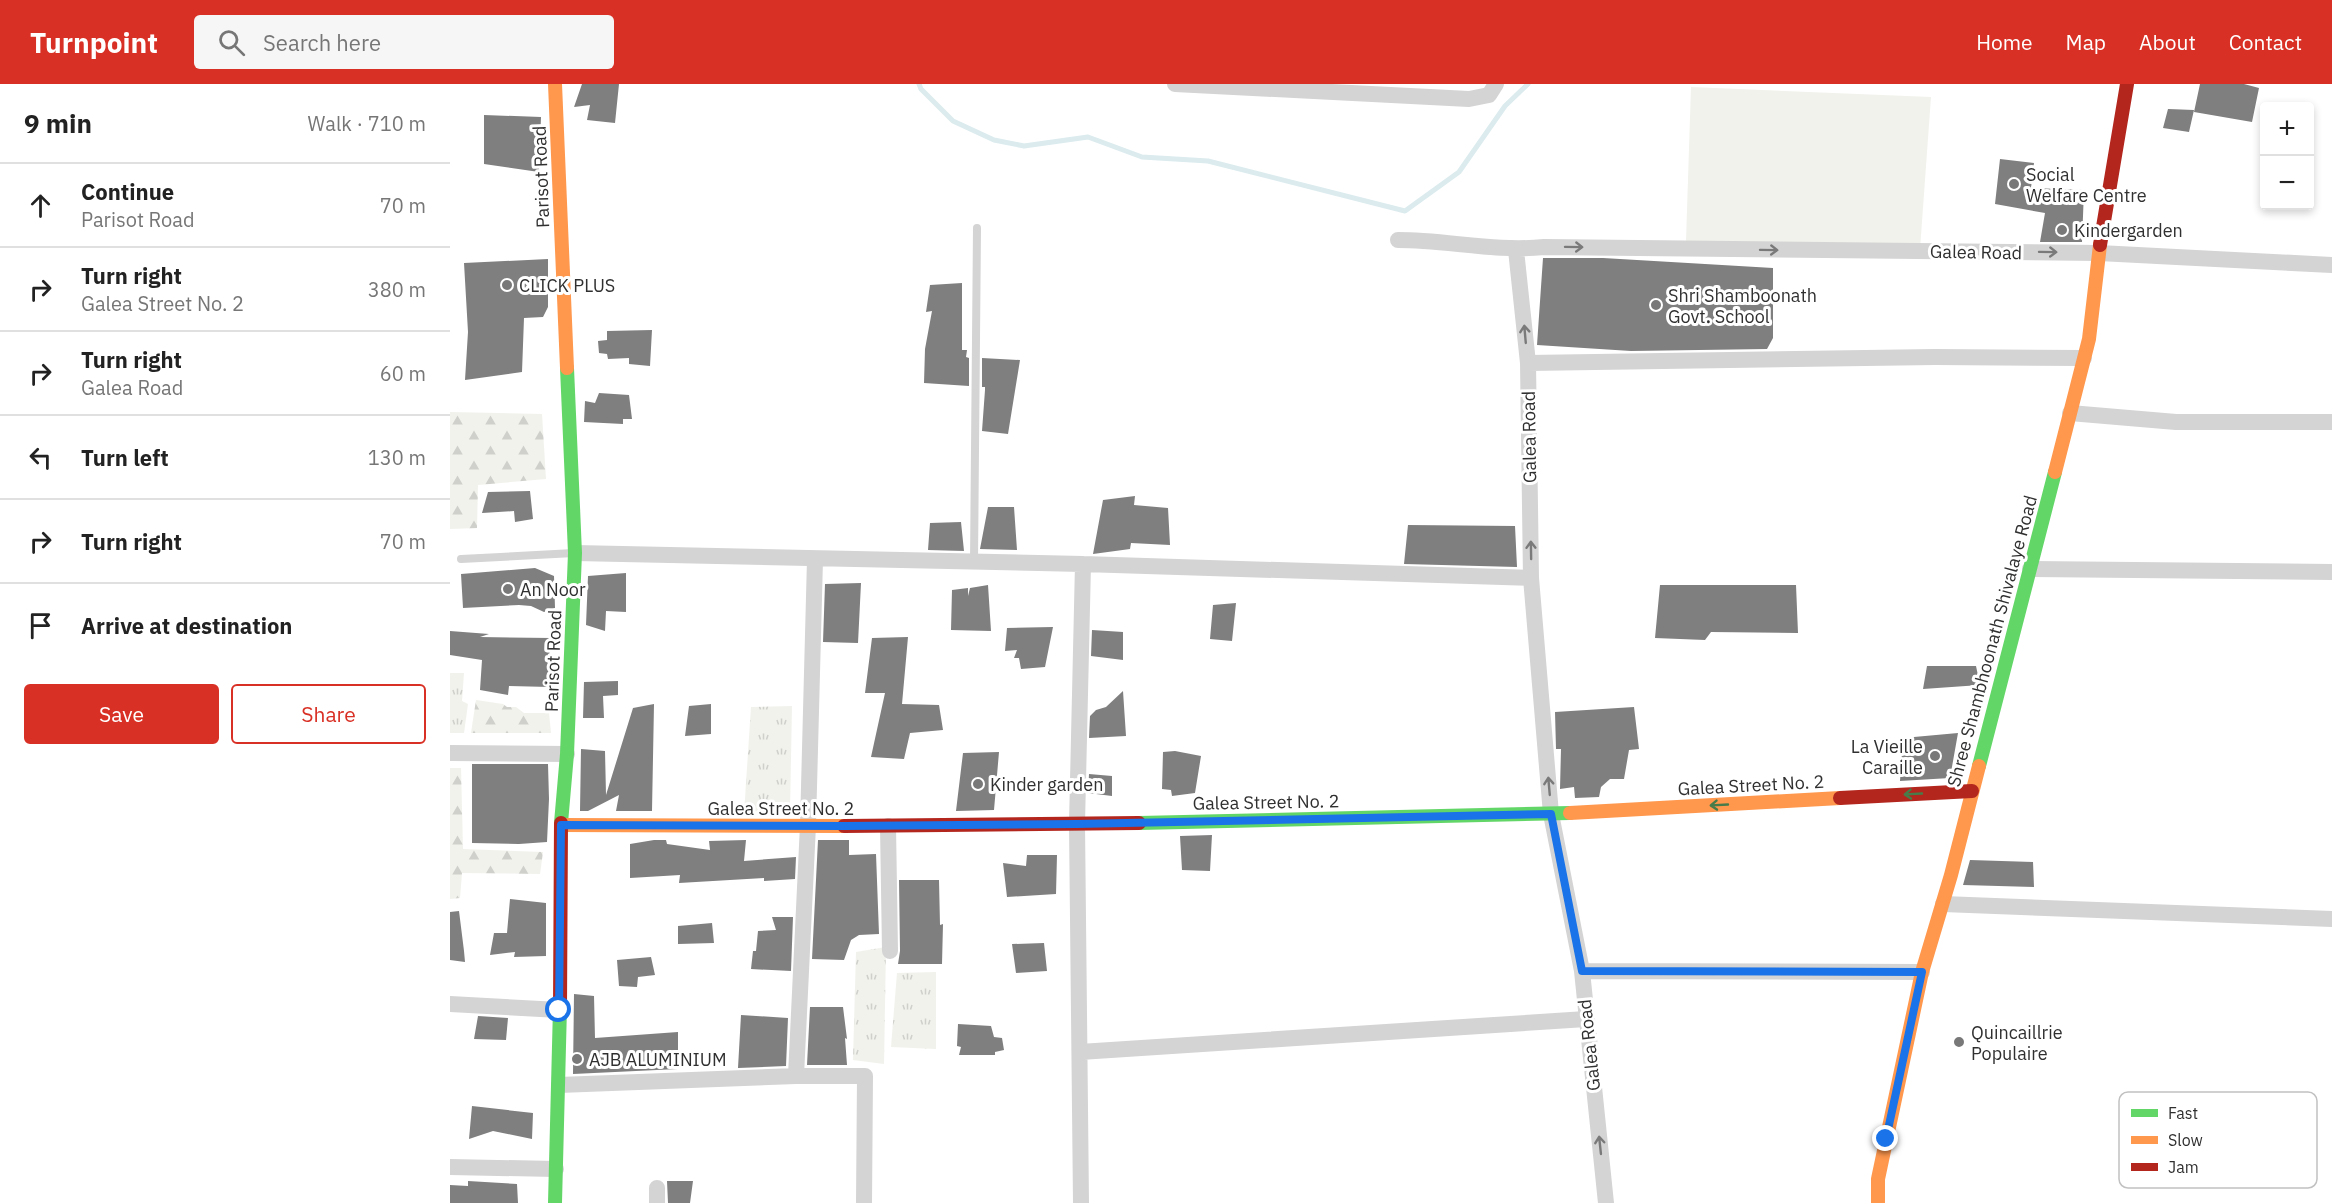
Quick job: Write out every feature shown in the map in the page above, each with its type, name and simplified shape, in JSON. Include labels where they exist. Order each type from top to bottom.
[{"type":"street","name":"Parisot Road","points":[[555,84],[575,554],[567,754],[561,825],[560,1085],[555,1203]]},
{"type":"street","points":[[1176,84],[1343,88],[1469,99],[1489,95],[1496,84]]},
{"type":"street","name":"Shree Shambhoonath Shivalaye Road","points":[[1878,1203],[1878,1179],[1922,972],[1943,904],[2089,339],[2099,253],[2127,84]]},
{"type":"street","points":[[1398,240],[1433,240],[1516,250]]},
{"type":"street","name":"Galea Road","points":[[1606,1203],[1582,971],[1551,814],[1532,578],[1528,363],[1516,250],[1544,247],[2099,253],[2332,266]]},
{"type":"street","points":[[1528,363],[1935,357],[2084,358]]},
{"type":"street","points":[[2070,413],[2176,422],[2332,422]]},
{"type":"street","points":[[575,554],[1083,564],[1532,578]]},
{"type":"street","points":[[796,1076],[808,825],[815,559]]},
{"type":"street","points":[[1081,1203],[1077,824],[1083,564]]},
{"type":"street","points":[[2030,569],[2332,572]]},
{"type":"street","points":[[450,753],[567,754]]},
{"type":"street","name":"Galea Street No. 2","points":[[561,825],[1077,824],[1551,814],[1972,791]]},
{"type":"street","points":[[888,826],[890,951]]},
{"type":"street","points":[[1943,904],[2332,920]]},
{"type":"street","points":[[1582,971],[1922,972]]},
{"type":"street","points":[[450,1004],[559,1010]]},
{"type":"street","points":[[1080,1052],[1586,1019]]},
{"type":"street","points":[[560,1085],[796,1076],[864,1076],[864,1203]]},
{"type":"street","points":[[450,1167],[556,1169]]},
{"type":"lane","points":[[974,562],[977,228]]},
{"type":"lane","points":[[461,559],[575,554]]},
{"type":"green space","points":[[1691,87],[1931,97],[1920,249],[1686,241]]},
{"type":"green space","points":[[450,412],[542,414],[546,479],[478,485],[477,528],[450,529]]},
{"type":"green space","points":[[450,673],[464,673],[462,701],[468,704],[464,733],[450,733]]},
{"type":"green space","points":[[476,700],[516,707],[524,713],[549,713],[551,733],[471,733]]},
{"type":"green space","points":[[792,706],[790,810],[744,814],[751,707]]},
{"type":"green space","points":[[450,768],[461,768],[463,849],[543,852],[540,874],[462,873],[460,898],[450,899]]},
{"type":"green space","points":[[886,947],[884,1064],[853,1060],[856,952]]},
{"type":"green space","points":[[936,972],[936,1049],[891,1047],[897,973]]},
{"type":"building","points":[[582,84],[619,84],[615,123],[587,120],[590,105],[574,107]]},
{"type":"building","points":[[2200,84],[2244,84],[2259,88],[2252,122],[2194,112]]},
{"type":"building","points":[[2168,109],[2194,110],[2189,132],[2163,128]]},
{"type":"building","points":[[484,115],[541,117],[539,172],[484,164]]},
{"type":"building","points":[[2000,159],[2034,163],[2031,188],[2084,190],[2082,242],[2040,242],[2045,213],[1995,204]]},
{"type":"building","name":"Shri Shamboonath Govt. School","points":[[1543,258],[1603,258],[1773,268],[1773,338],[1767,349],[1631,351],[1537,345]]},
{"type":"building","points":[[548,259],[548,307],[543,317],[524,318],[522,372],[465,380],[468,332],[464,263]]},
{"type":"building","points":[[962,283],[962,350],[967,350],[966,357],[969,358],[969,386],[924,383],[925,349],[932,311],[926,312],[930,285]]},
{"type":"building","points":[[652,330],[650,366],[629,364],[629,358],[608,359],[607,354],[599,353],[598,341],[607,340],[607,331]]},
{"type":"building","points":[[982,358],[1020,360],[1008,434],[982,431],[985,387],[982,387]]},
{"type":"building","points":[[599,393],[629,395],[632,419],[623,419],[623,424],[584,422],[585,401],[595,403]]},
{"type":"building","points":[[530,491],[533,519],[515,522],[514,511],[482,513],[488,492]]},
{"type":"building","points":[[1135,496],[1134,505],[1168,508],[1170,545],[1131,543],[1130,549],[1093,554],[1103,500]]},
{"type":"building","points":[[988,507],[1014,507],[1017,550],[980,549]]},
{"type":"building","points":[[961,522],[964,551],[928,550],[930,523]]},
{"type":"building","points":[[1408,525],[1515,526],[1517,567],[1404,564]]},
{"type":"building","name":"An Noor","points":[[535,568],[554,576],[555,608],[544,612],[531,606],[519,605],[463,608],[461,574]]},
{"type":"building","points":[[626,573],[626,612],[606,611],[605,631],[586,625],[588,576]]},
{"type":"building","points":[[861,583],[858,643],[823,642],[825,584]]},
{"type":"building","points":[[988,585],[991,631],[951,630],[952,590],[968,588],[968,596],[970,588]]},
{"type":"building","points":[[1660,585],[1796,585],[1798,633],[1711,632],[1705,640],[1655,638]]},
{"type":"building","points":[[1236,603],[1232,641],[1210,639],[1213,605]]},
{"type":"building","points":[[1053,627],[1045,667],[1021,669],[1019,658],[1014,658],[1017,650],[1005,651],[1007,628]]},
{"type":"building","points":[[1092,630],[1123,632],[1123,660],[1091,656]]},
{"type":"building","points":[[450,631],[489,634],[480,637],[551,638],[548,669],[552,669],[550,687],[509,686],[508,695],[480,690],[482,660],[450,655]]},
{"type":"building","points":[[908,637],[902,704],[939,705],[943,730],[910,733],[904,759],[871,757],[885,693],[865,693],[872,638]]},
{"type":"building","points":[[1927,666],[1976,666],[1980,685],[1923,689]]},
{"type":"building","points":[[618,681],[618,695],[603,696],[604,718],[583,718],[584,682]]},
{"type":"building","points":[[1123,691],[1126,736],[1089,738],[1090,716],[1096,710],[1106,707]]},
{"type":"building","points":[[654,704],[652,811],[616,811],[619,795],[588,811],[580,811],[581,749],[605,751],[606,795],[633,708]]},
{"type":"building","points":[[711,704],[711,734],[685,736],[689,706]]},
{"type":"building","points":[[1634,707],[1639,749],[1629,750],[1624,779],[1610,779],[1601,787],[1599,797],[1575,798],[1574,787],[1560,789],[1561,749],[1556,749],[1555,712]]},
{"type":"building","points":[[1958,733],[1950,778],[1900,781],[1903,738]]},
{"type":"building","points":[[1175,751],[1201,756],[1195,793],[1172,796],[1171,790],[1162,789],[1163,752]]},
{"type":"building","name":"Kinder garden","points":[[999,752],[994,810],[956,811],[963,753]]},
{"type":"building","points":[[472,764],[548,764],[547,842],[472,843]]},
{"type":"building","points":[[1089,774],[1112,776],[1112,796],[1088,793]]},
{"type":"building","points":[[1212,835],[1210,871],[1182,870],[1180,836]]},
{"type":"building","points":[[666,840],[667,844],[710,850],[709,841],[746,840],[744,861],[796,857],[795,879],[764,881],[764,878],[679,883],[680,875],[630,878],[630,844]]},
{"type":"building","points":[[818,840],[849,840],[849,855],[876,854],[879,934],[859,935],[851,940],[844,960],[812,959]]},
{"type":"building","points":[[1027,855],[1057,855],[1056,894],[1007,897],[1003,863],[1026,866]]},
{"type":"building","points":[[1970,860],[2033,862],[2034,887],[1963,885]]},
{"type":"building","points":[[899,880],[939,880],[940,925],[943,924],[942,964],[898,964],[900,951]]},
{"type":"building","points":[[510,899],[546,903],[546,956],[514,957],[515,952],[490,955],[494,933],[507,933]]},
{"type":"building","points":[[459,911],[465,962],[450,960],[450,912]]},
{"type":"building","points":[[772,917],[793,917],[791,971],[751,969],[758,931],[776,930]]},
{"type":"building","points":[[712,923],[714,943],[678,944],[678,926]]},
{"type":"building","points":[[1044,943],[1047,971],[1016,973],[1012,944]]},
{"type":"building","points":[[651,957],[655,975],[638,977],[637,987],[619,986],[617,960]]},
{"type":"building","points":[[574,994],[594,996],[595,1038],[678,1032],[678,1069],[573,1074]]},
{"type":"building","points":[[810,1007],[843,1007],[847,1065],[807,1065]]},
{"type":"building","points":[[741,1015],[788,1018],[786,1066],[738,1068]]},
{"type":"building","points":[[478,1016],[508,1018],[506,1040],[474,1039]]},
{"type":"building","points":[[958,1024],[991,1026],[994,1037],[1002,1038],[1004,1050],[995,1052],[995,1055],[959,1055],[961,1047],[957,1046]]},
{"type":"building","points":[[472,1106],[533,1113],[532,1139],[493,1131],[469,1139]]},
{"type":"building","points":[[468,1181],[517,1184],[518,1203],[450,1203],[450,1185],[468,1186]]},
{"type":"building","points":[[667,1181],[693,1181],[690,1203],[668,1203]]},
{"type":"waterway","points":[[919,84],[921,89],[953,121],[994,140],[1024,146],[1088,137],[1142,157],[1208,161],[1405,211],[1459,172],[1505,106],[1528,84]]},
{"type":"traffic: fast","points":[[561,823],[567,754],[575,553],[567,368]]},
{"type":"traffic: fast","points":[[1979,766],[2055,472]]},
{"type":"traffic: fast","points":[[1139,823],[1570,813]]},
{"type":"traffic: fast","points":[[555,1203],[560,1007]]},
{"type":"traffic: slow","points":[[555,84],[567,368]]},
{"type":"traffic: slow","points":[[2055,472],[2089,339],[2100,245]]},
{"type":"traffic: slow","points":[[1878,1203],[1878,1179],[1922,972],[1951,875],[1979,766]]},
{"type":"traffic: slow","points":[[1570,813],[1840,798]]},
{"type":"traffic: slow","points":[[561,825],[844,826]]},
{"type":"traffic: jam","points":[[2100,245],[2127,84]]},
{"type":"traffic: jam","points":[[1840,798],[1972,791]]},
{"type":"traffic: jam","points":[[560,1007],[561,823]]},
{"type":"traffic: jam","points":[[844,826],[1139,823]]},
{"type":"place","name":"Social Welfare Centre","points":[[2014,184]]},
{"type":"place","name":"Kindergarden","points":[[2062,230]]},
{"type":"place","name":"CLICK PLUS","points":[[507,285]]},
{"type":"place","name":"Shri Shamboonath Govt. School","points":[[1656,305]]},
{"type":"place","name":"An Noor","points":[[508,589]]},
{"type":"place","name":"La Vieille Caraille","points":[[1935,756]]},
{"type":"place","name":"Kinder garden","points":[[978,784]]},
{"type":"place","name":"Quincaillrie Populaire","points":[[1959,1042]]},
{"type":"place","name":"AJB ALUMINIUM","points":[[577,1059]]},
{"type":"route","points":[[559,1010],[561,825],[1077,824],[1551,814],[1582,971],[1922,972],[1886,1139]]}]
